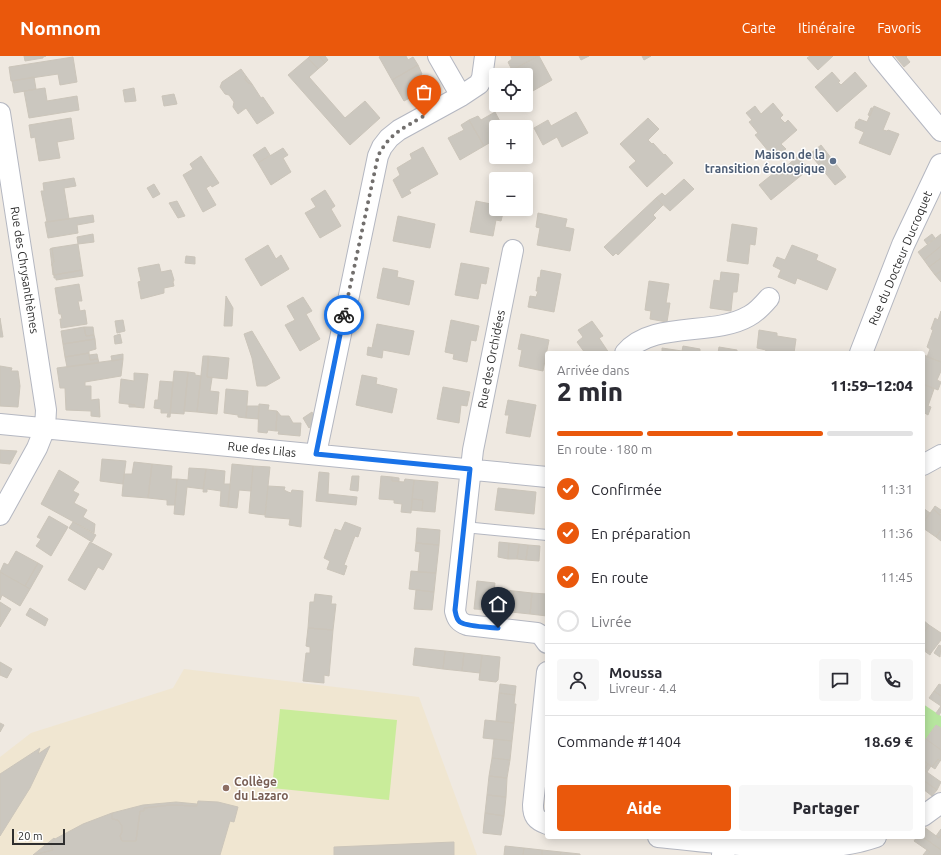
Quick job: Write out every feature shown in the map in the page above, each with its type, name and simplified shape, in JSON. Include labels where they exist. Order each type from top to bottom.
[{"type":"street","points":[[316,454],[378,156],[382,147],[389,138],[399,130],[461,96],[479,84],[482,78],[485,56]]},
{"type":"street","points":[[879,56],[941,131]]},
{"type":"street","points":[[441,57],[461,96]]},
{"type":"street","name":"Rue des Chrysanthèmes","points":[[0,113],[46,410],[45,428],[37,448],[0,515]]},
{"type":"street","name":"Rue du Docteur Ducroquet","points":[[862,351],[903,244],[941,165]]},
{"type":"street","name":"Rue des Orchidées","points":[[512,250],[470,469],[455,610],[457,618],[460,622],[467,625],[537,633],[545,640]]},
{"type":"street","points":[[627,351],[637,342],[653,336],[672,332],[716,327],[740,320],[759,310],[769,298]]},
{"type":"street","name":"Rue des Lilas","points":[[0,424],[545,477]]},
{"type":"street","points":[[925,464],[941,454]]},
{"type":"street","points":[[545,691],[533,814],[537,819],[545,823]]},
{"type":"street","points":[[925,815],[941,803]]},
{"type":"street","points":[[673,839],[725,846],[826,848],[854,844],[869,839]]},
{"type":"lane","points":[[464,527],[545,536]]},
{"type":"shaded area","name":"Collège du Lazaro","points":[[184,669],[419,697],[477,855],[0,855],[0,757],[31,733],[173,688]]},
{"type":"green space","points":[[925,705],[941,716],[941,728],[936,725],[925,740]]},
{"type":"green space","points":[[280,709],[397,720],[389,800],[272,788]]},
{"type":"building","points":[[24,56],[46,56],[43,58],[25,61]]},
{"type":"building","points":[[310,56],[319,56],[325,63],[318,69],[308,58]]},
{"type":"building","points":[[319,56],[325,56],[328,60],[325,63]]},
{"type":"building","points":[[406,56],[408,60],[413,57],[418,65],[392,80],[379,57]]},
{"type":"building","points":[[511,56],[538,56],[516,68],[511,68],[508,62],[512,59]]},
{"type":"building","points":[[539,56],[552,80],[533,91],[533,68],[516,68]]},
{"type":"building","points":[[579,56],[589,56],[581,60]]},
{"type":"building","points":[[642,56],[651,56],[644,60]]},
{"type":"building","points":[[810,56],[833,56],[818,70],[807,58]]},
{"type":"building","points":[[895,56],[907,56],[906,57],[910,62],[904,67]]},
{"type":"building","points":[[73,57],[77,82],[60,85],[58,74],[11,81],[9,67]]},
{"type":"building","points":[[308,58],[318,69],[309,77],[345,118],[365,101],[380,118],[350,145],[288,75]]},
{"type":"building","points":[[418,65],[422,74],[418,76],[425,90],[404,101],[392,80]]},
{"type":"building","points":[[241,69],[246,76],[245,79],[248,83],[252,84],[261,98],[263,97],[274,113],[257,124],[246,108],[238,114],[233,107],[234,102],[220,87],[222,82]]},
{"type":"building","points":[[832,72],[840,81],[838,82],[841,85],[855,72],[867,86],[837,112],[815,87]]},
{"type":"building","points":[[246,76],[252,84],[248,83],[245,79]]},
{"type":"building","points":[[34,77],[36,89],[14,93],[12,81]]},
{"type":"building","points":[[45,88],[47,101],[77,96],[79,110],[29,118],[24,91]]},
{"type":"building","points":[[134,88],[136,101],[125,102],[123,90]]},
{"type":"building","points":[[174,94],[177,104],[164,106],[162,96]]},
{"type":"building","points":[[773,103],[783,115],[780,118],[785,123],[788,120],[797,130],[781,144],[786,149],[774,158],[755,135],[758,133],[749,122],[752,120],[746,113],[755,106],[761,114]]},
{"type":"building","points":[[874,106],[890,113],[883,130],[888,130],[899,134],[890,155],[859,143],[864,132],[855,128],[856,122],[859,119],[867,122]]},
{"type":"building","points":[[871,108],[873,108],[870,116],[868,115]]},
{"type":"building","points":[[495,112],[499,120],[489,120],[489,143],[484,146],[469,120],[478,116],[481,120]]},
{"type":"building","points":[[576,112],[588,133],[562,147],[557,137],[543,145],[534,128],[548,120],[551,126]]},
{"type":"building","points":[[71,118],[74,139],[57,142],[60,158],[39,161],[35,137],[31,138],[29,125]]},
{"type":"building","points":[[648,118],[659,129],[648,140],[652,144],[653,143],[664,155],[665,154],[673,163],[647,187],[629,167],[636,161],[620,144]]},
{"type":"building","points":[[469,120],[484,146],[460,160],[448,138],[464,130],[461,125]]},
{"type":"building","points":[[821,145],[846,177],[835,185],[810,154]]},
{"type":"building","points":[[265,147],[270,155],[258,163],[253,155]]},
{"type":"building","points":[[423,147],[438,174],[409,190],[411,193],[402,198],[393,180],[400,175],[397,168],[412,159],[410,154]]},
{"type":"building","points":[[283,148],[288,155],[283,158],[291,172],[271,185],[258,163]]},
{"type":"building","points":[[201,156],[219,183],[212,187],[211,185],[206,188],[216,205],[203,212],[183,175],[193,169],[190,164]]},
{"type":"building","points":[[798,156],[809,169],[771,200],[759,185],[774,173],[780,170],[781,171]]},
{"type":"building","points":[[74,178],[76,186],[64,188],[69,219],[47,222],[41,191],[44,191],[43,183]]},
{"type":"building","points":[[684,179],[694,189],[670,211],[656,198],[662,193],[665,196]]},
{"type":"building","points":[[154,184],[160,194],[153,198],[147,188]]},
{"type":"building","points":[[325,190],[335,206],[331,209],[341,226],[320,238],[305,213],[316,207],[311,199]]},
{"type":"building","points":[[656,198],[663,205],[653,215],[656,218],[618,255],[616,253],[613,256],[604,247]]},
{"type":"building","points":[[177,201],[185,216],[178,218],[169,203]]},
{"type":"building","points":[[476,201],[489,204],[489,216],[502,216],[501,221],[496,220],[493,236],[470,232]]},
{"type":"building","points":[[538,213],[567,219],[565,227],[574,229],[570,251],[537,245],[540,228],[536,227]]},
{"type":"building","points":[[93,215],[94,222],[77,225],[78,233],[48,238],[45,222]]},
{"type":"building","points":[[398,216],[435,224],[430,248],[393,241]]},
{"type":"building","points":[[732,224],[757,228],[755,245],[750,244],[748,264],[727,261]]},
{"type":"building","points":[[93,234],[94,242],[78,244],[77,237]]},
{"type":"building","points":[[932,234],[935,238],[927,244],[924,240]]},
{"type":"building","points":[[941,234],[941,246],[924,260],[918,252]]},
{"type":"building","points":[[78,244],[82,270],[54,275],[52,248]]},
{"type":"building","points":[[268,245],[276,259],[281,255],[289,269],[261,286],[245,259]]},
{"type":"building","points":[[792,245],[818,255],[816,260],[836,269],[827,290],[797,278],[795,284],[778,277],[781,270],[773,266],[777,257],[785,260]]},
{"type":"building","points":[[941,246],[941,258],[929,267],[924,260]]},
{"type":"building","points":[[52,248],[54,275],[53,275],[50,249]]},
{"type":"building","points":[[186,256],[195,257],[195,264],[185,263]]},
{"type":"building","points":[[941,258],[941,271],[935,275],[929,267]]},
{"type":"building","points":[[461,263],[489,268],[486,284],[481,283],[478,299],[455,295]]},
{"type":"building","points":[[159,264],[161,272],[171,270],[174,286],[164,288],[164,293],[141,299],[138,282],[141,281],[138,268]]},
{"type":"building","points":[[383,268],[398,271],[397,277],[414,281],[409,305],[377,298]]},
{"type":"building","points":[[82,270],[83,276],[56,280],[56,278],[54,278],[54,275]]},
{"type":"building","points":[[541,270],[561,274],[554,312],[528,307],[530,296],[536,297],[538,291],[536,291],[538,277],[540,278]]},
{"type":"building","points":[[941,271],[941,282],[935,275]]},
{"type":"building","points":[[721,272],[739,274],[737,292],[733,292],[731,311],[710,308],[714,280],[720,281]]},
{"type":"building","points":[[649,281],[669,284],[666,303],[670,303],[667,322],[650,319],[651,311],[645,310]]},
{"type":"building","points":[[79,284],[82,301],[78,301],[80,311],[85,310],[87,324],[61,328],[60,319],[62,319],[61,314],[59,314],[55,288]]},
{"type":"building","points":[[226,296],[233,308],[232,326],[224,326]]},
{"type":"building","points":[[303,297],[312,311],[306,314],[320,339],[300,351],[285,325],[295,320],[287,306]]},
{"type":"building","points":[[941,311],[941,362],[927,357],[930,349],[927,347],[933,330],[931,329],[935,318],[938,320]]},
{"type":"building","points":[[0,318],[3,337],[0,337]]},
{"type":"building","points":[[123,320],[125,331],[117,333],[115,321]]},
{"type":"building","points":[[451,320],[479,326],[476,341],[471,340],[467,362],[453,359],[454,354],[445,352]]},
{"type":"building","points":[[592,321],[603,336],[599,338],[608,351],[584,351],[577,342],[583,337],[578,330]]},
{"type":"building","points":[[377,324],[414,331],[409,355],[383,350],[382,358],[367,355],[368,347],[372,348]]},
{"type":"building","points":[[84,327],[93,327],[94,335],[86,336]]},
{"type":"building","points":[[84,327],[86,336],[94,335],[95,339],[63,344],[61,331]]},
{"type":"building","points":[[759,330],[777,333],[777,336],[796,339],[794,351],[766,351],[757,348]]},
{"type":"building","points":[[252,331],[280,378],[266,386],[257,386],[252,358],[244,334]]},
{"type":"building","points":[[120,334],[122,343],[115,344],[114,336]]},
{"type":"building","points":[[521,334],[549,340],[547,351],[545,351],[543,371],[519,366],[522,350],[518,349]]},
{"type":"building","points":[[95,339],[96,349],[89,351],[89,353],[65,357],[63,344]]},
{"type":"building","points":[[683,346],[700,349],[700,351],[682,351]]},
{"type":"building","points":[[719,347],[737,350],[737,351],[718,351]]},
{"type":"building","points":[[662,348],[682,351],[662,351]]},
{"type":"building","points":[[89,353],[90,360],[98,359],[99,363],[67,367],[65,357]]},
{"type":"building","points":[[97,354],[98,359],[90,360],[89,355]]},
{"type":"building","points":[[123,354],[123,359],[112,361],[111,356]]},
{"type":"building","points":[[925,355],[941,362],[941,371],[937,380],[941,382],[938,390],[925,385]]},
{"type":"building","points":[[203,356],[208,356],[209,359],[207,377],[212,378],[210,391],[219,392],[217,414],[197,412]]},
{"type":"building","points":[[208,356],[229,358],[227,379],[207,377]]},
{"type":"building","points":[[123,359],[121,376],[85,382],[85,386],[91,386],[91,400],[99,399],[100,417],[91,416],[91,411],[66,410],[65,388],[60,388],[57,368]]},
{"type":"building","points":[[0,366],[12,368],[11,371],[18,371],[20,386],[18,407],[0,406]]},
{"type":"building","points":[[174,371],[188,372],[184,414],[170,413]]},
{"type":"building","points":[[188,372],[201,376],[197,412],[184,411]]},
{"type":"building","points":[[134,373],[148,374],[144,408],[119,403],[121,379],[134,381]]},
{"type":"building","points":[[362,375],[377,378],[376,384],[397,389],[392,413],[356,405]]},
{"type":"building","points":[[160,381],[173,382],[170,417],[167,417],[168,413],[161,413],[161,409],[154,408],[155,400],[158,400]]},
{"type":"building","points":[[925,385],[934,389],[928,406],[931,407],[928,415],[925,413]]},
{"type":"building","points":[[443,387],[470,392],[467,406],[461,405],[459,423],[437,419]]},
{"type":"building","points":[[226,389],[248,391],[246,418],[224,413]]},
{"type":"building","points":[[508,400],[536,405],[530,437],[506,433],[509,415],[505,415]]},
{"type":"building","points":[[129,404],[135,405],[135,407],[129,407]]},
{"type":"building","points":[[259,404],[269,405],[268,410],[277,411],[276,431],[268,430],[267,433],[258,432]]},
{"type":"building","points":[[247,406],[259,406],[258,419],[246,418]]},
{"type":"building","points":[[277,411],[281,416],[289,416],[293,423],[301,423],[300,436],[278,434],[279,431],[276,431]]},
{"type":"building","points":[[312,412],[317,422],[309,428],[303,418]]},
{"type":"building","points":[[0,450],[17,451],[10,464],[0,463]]},
{"type":"building","points":[[102,459],[126,461],[123,484],[100,481]]},
{"type":"building","points":[[134,462],[152,464],[148,498],[122,496],[124,474],[132,474]]},
{"type":"building","points":[[152,464],[172,466],[171,479],[177,479],[175,505],[167,505],[167,500],[148,498]]},
{"type":"building","points":[[232,464],[253,466],[251,491],[239,490],[237,508],[228,507]]},
{"type":"building","points":[[253,466],[270,467],[265,515],[249,513]]},
{"type":"building","points":[[189,468],[206,469],[203,489],[187,487],[184,515],[174,514],[177,479],[188,480]]},
{"type":"building","points":[[206,469],[225,471],[224,484],[230,484],[228,507],[220,506],[221,491],[207,489],[207,492],[203,492]]},
{"type":"building","points":[[59,470],[79,482],[73,491],[79,494],[74,503],[87,510],[83,517],[95,524],[94,533],[41,504]]},
{"type":"building","points":[[319,472],[329,473],[328,494],[357,497],[356,505],[316,501]]},
{"type":"building","points":[[352,476],[359,476],[358,491],[350,490]]},
{"type":"building","points":[[381,476],[392,477],[392,481],[404,482],[405,479],[414,480],[411,513],[401,512],[402,504],[394,503],[394,500],[379,499]]},
{"type":"building","points":[[392,477],[399,478],[399,481],[392,481]]},
{"type":"building","points":[[414,480],[438,482],[435,512],[422,511],[423,500],[412,499]]},
{"type":"building","points":[[268,486],[285,487],[284,490],[291,493],[292,490],[303,491],[301,527],[289,525],[290,519],[265,517]]},
{"type":"building","points":[[498,488],[536,492],[534,514],[495,510]]},
{"type":"building","points":[[412,499],[423,500],[422,511],[411,510]]},
{"type":"building","points":[[935,506],[941,510],[940,515],[933,509]]},
{"type":"building","points":[[925,509],[930,513],[925,520]]},
{"type":"building","points":[[933,509],[940,515],[941,514],[941,530],[936,537],[925,529],[925,520]]},
{"type":"building","points":[[49,516],[68,527],[51,556],[36,546],[41,539],[37,537]]},
{"type":"building","points":[[73,522],[96,535],[92,542],[69,528]]},
{"type":"building","points":[[345,522],[361,528],[358,537],[355,536],[344,565],[347,566],[344,575],[327,569],[330,561],[324,558],[335,529],[341,531]]},
{"type":"building","points":[[417,528],[440,530],[439,545],[416,543]]},
{"type":"building","points":[[941,530],[941,541],[936,537]]},
{"type":"building","points":[[90,542],[112,554],[103,570],[98,567],[85,590],[68,580]]},
{"type":"building","points":[[499,542],[509,543],[508,559],[498,557]]},
{"type":"building","points":[[416,543],[439,545],[436,573],[418,572],[420,552],[415,551]]},
{"type":"building","points":[[509,543],[519,544],[517,559],[508,559]]},
{"type":"building","points":[[519,544],[528,545],[526,560],[517,559]]},
{"type":"building","points":[[528,545],[540,546],[539,561],[526,560]]},
{"type":"building","points":[[16,551],[38,563],[25,586],[0,572],[4,563],[8,565]]},
{"type":"building","points":[[38,563],[43,566],[30,589],[25,586]]},
{"type":"building","points":[[411,571],[436,573],[434,592],[409,589]]},
{"type":"building","points":[[0,572],[30,589],[20,606],[2,595],[0,600]]},
{"type":"building","points":[[477,581],[495,583],[492,610],[474,609]]},
{"type":"building","points":[[495,589],[514,591],[511,612],[492,610]]},
{"type":"building","points":[[416,590],[434,592],[432,610],[414,609]]},
{"type":"building","points":[[514,591],[532,593],[530,614],[511,612]]},
{"type":"building","points":[[532,593],[545,594],[545,616],[530,614]]},
{"type":"building","points":[[315,594],[332,596],[331,604],[336,604],[333,630],[308,628],[310,602],[314,602]]},
{"type":"building","points":[[0,602],[11,609],[0,627]]},
{"type":"building","points":[[30,608],[48,619],[45,626],[26,615]]},
{"type":"building","points":[[925,622],[929,625],[925,631]]},
{"type":"building","points":[[929,625],[941,633],[941,640],[931,653],[925,649],[925,631]]},
{"type":"building","points":[[308,628],[333,630],[329,676],[324,675],[324,683],[303,681],[306,653],[310,653],[310,647],[306,646]]},
{"type":"building","points":[[939,645],[941,646],[940,657],[934,653]]},
{"type":"building","points":[[415,648],[445,651],[443,669],[413,665]]},
{"type":"building","points":[[925,648],[931,653],[930,655],[925,651]]},
{"type":"building","points":[[445,651],[464,653],[462,671],[443,669]]},
{"type":"building","points":[[464,653],[482,655],[480,673],[462,671]]},
{"type":"building","points":[[482,655],[500,657],[498,680],[496,682],[479,680]]},
{"type":"building","points":[[0,662],[12,669],[7,678],[0,675]]},
{"type":"building","points":[[500,684],[516,686],[515,695],[499,693]]},
{"type":"building","points":[[939,684],[941,685],[941,696],[934,691]]},
{"type":"building","points":[[934,691],[941,696],[941,706],[929,698]]},
{"type":"building","points":[[499,693],[515,695],[514,704],[516,704],[514,723],[496,721]]},
{"type":"building","points":[[941,706],[941,712],[939,715],[936,713]]},
{"type":"building","points":[[485,720],[514,723],[512,741],[483,738]]},
{"type":"building","points":[[0,723],[4,725],[0,732]]},
{"type":"building","points":[[936,725],[941,728],[941,750],[926,739]]},
{"type":"building","points":[[494,739],[512,741],[510,760],[492,758]]},
{"type":"building","points":[[926,739],[941,750],[941,761],[938,759],[932,767],[925,762]]},
{"type":"building","points":[[50,746],[30,788],[0,836],[0,774],[40,748],[38,754]]},
{"type":"building","points":[[492,758],[510,760],[507,778],[489,776]]},
{"type":"building","points":[[938,759],[940,761],[935,769],[932,767]]},
{"type":"building","points":[[925,762],[928,764],[925,768]]},
{"type":"building","points":[[928,764],[931,766],[927,772],[925,768]]},
{"type":"building","points":[[925,771],[941,782],[937,790],[925,781]]},
{"type":"building","points":[[489,776],[507,778],[506,797],[487,795]]},
{"type":"building","points":[[925,781],[937,790],[932,796],[925,791]]},
{"type":"building","points":[[487,795],[506,797],[504,816],[485,813]]},
{"type":"building","points":[[198,801],[218,802],[238,807],[234,822],[230,821],[220,855],[33,855],[53,850],[50,844],[55,839],[83,824],[112,813],[112,819],[118,820],[122,826],[120,836],[122,841],[136,841],[140,811],[144,811],[144,808],[170,805],[197,806]]},
{"type":"building","points":[[176,802],[197,804],[197,806],[170,805],[144,808],[144,811],[140,811],[136,841],[122,841],[120,836],[122,826],[118,820],[112,819],[112,813],[143,805]]},
{"type":"building","points":[[485,813],[504,816],[501,835],[483,833]]},
{"type":"building","points":[[925,828],[939,838],[941,835],[941,850],[925,838]]},
{"type":"building","points":[[941,829],[941,835],[939,838],[936,836]]},
{"type":"building","points":[[54,838],[55,839],[50,844],[53,850],[33,855]]},
{"type":"building","points":[[925,838],[941,850],[941,855],[927,855],[930,852],[914,841],[916,839]]},
{"type":"building","points":[[454,842],[454,855],[334,855],[334,847]]},
{"type":"building","points":[[505,846],[524,848],[523,855],[504,855]]},
{"type":"building","points":[[524,848],[542,850],[542,855],[523,855]]},
{"type":"building","points":[[542,850],[561,852],[560,855],[542,855]]},
{"type":"building","points":[[927,850],[930,852],[927,855],[923,855]]},
{"type":"building","points":[[561,852],[580,854],[580,855],[560,855]]},
{"type":"way so far","points":[[344,315],[378,156],[382,147],[389,138],[399,130],[424,116]]},
{"type":"place","name":"Maison de la transition écologique","points":[[833,161]]},
{"type":"place","name":"Collège du Lazaro","points":[[226,788]]},
{"type":"route","points":[[344,315],[316,454],[470,469],[455,610],[457,618],[460,622],[467,625],[498,628]]}]
